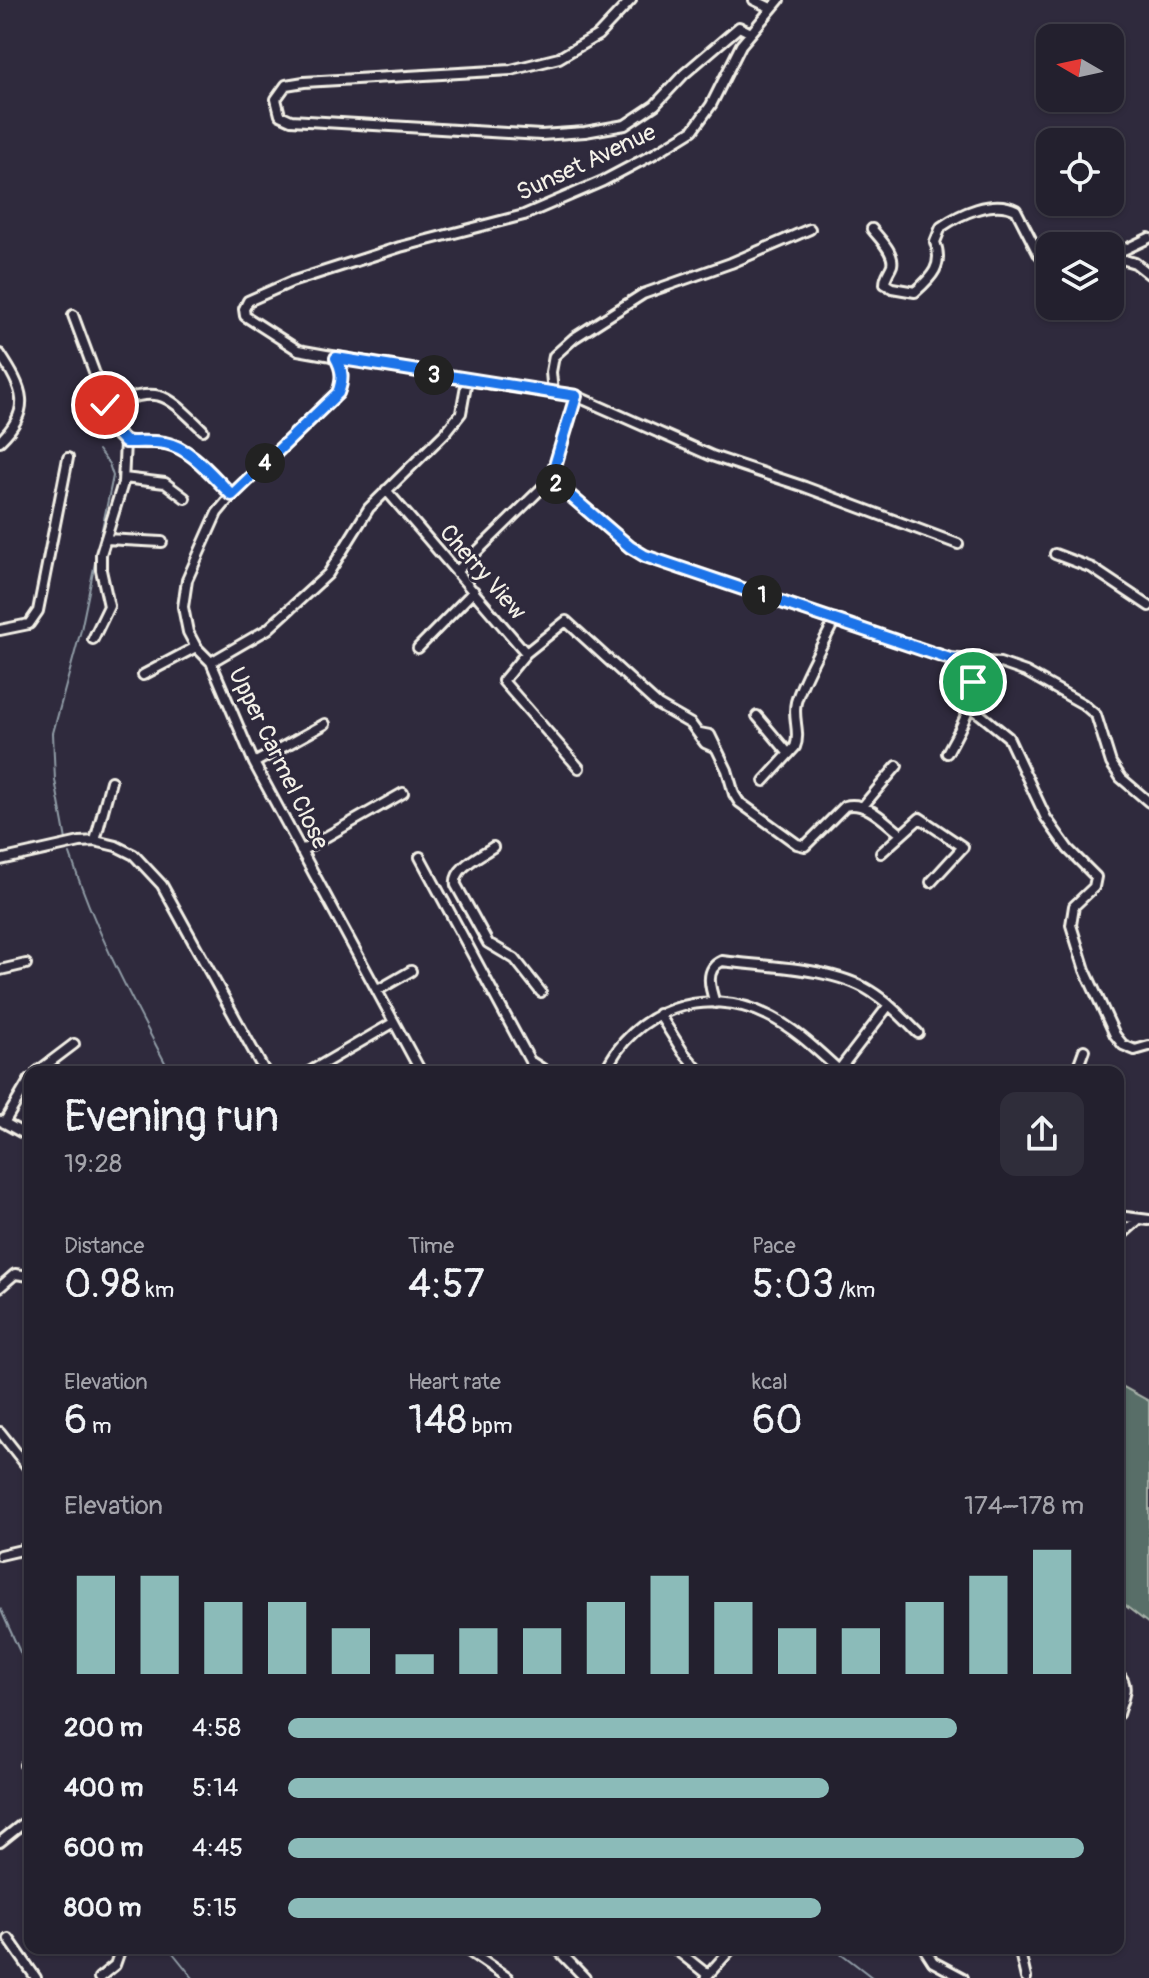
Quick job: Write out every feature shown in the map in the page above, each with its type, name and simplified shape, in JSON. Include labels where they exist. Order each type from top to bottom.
[{"type":"street","name":"Sunset Avenue","points":[[631,0],[598,35],[559,58],[511,70],[286,85],[276,99],[276,107],[280,115],[291,120],[541,135],[585,132],[625,125],[655,105],[684,74],[739,27],[751,33],[741,45],[711,105],[693,130],[654,154],[603,181],[524,215],[386,252],[291,282],[248,301],[245,316],[291,347],[336,358],[576,396],[712,456],[958,544]]},
{"type":"street","points":[[754,0],[771,8]]},
{"type":"street","points":[[751,33],[779,0]]},
{"type":"street","points":[[872,229],[891,254],[892,265],[884,281],[892,288],[915,292],[933,277],[939,251],[935,242],[941,227],[972,210],[998,206],[1016,210],[1036,249]]},
{"type":"street","points":[[553,393],[551,372],[554,356],[597,323],[643,294],[731,263],[810,229]]},
{"type":"street","points":[[1124,250],[1149,238]]},
{"type":"street","points":[[1124,260],[1135,263],[1149,274]]},
{"type":"street","points":[[73,315],[114,430],[125,442],[124,478],[101,562],[108,613],[93,639]]},
{"type":"street","points":[[0,354],[19,387],[22,404],[15,426],[0,441]]},
{"type":"street","name":"Upper Carmel Close","points":[[336,358],[342,378],[338,393],[217,513],[187,580],[183,607],[188,632],[196,647],[211,662],[254,763],[418,1066]]},
{"type":"street","points":[[211,662],[268,629],[328,574],[369,508],[446,432],[461,413],[467,380]]},
{"type":"street","points":[[105,405],[146,393],[160,395],[173,401],[203,430]]},
{"type":"street","points":[[457,571],[551,479],[576,396]]},
{"type":"street","points":[[125,442],[166,443],[179,448],[191,455],[232,495]]},
{"type":"street","points":[[0,630],[29,624],[38,611],[68,458]]},
{"type":"street","points":[[124,478],[165,483],[185,498]]},
{"type":"street","points":[[551,479],[630,547],[645,556],[950,659],[1000,663],[1026,672],[1083,704],[1096,715],[1104,747],[1116,771],[1149,802]]},
{"type":"street","name":"Cherry View","points":[[386,490],[526,653],[503,681],[579,768]]},
{"type":"street","points":[[106,539],[162,542]]},
{"type":"street","points":[[1055,554],[1092,568],[1149,606]]},
{"type":"street","points":[[418,648],[474,591]]},
{"type":"street","points":[[764,781],[798,741],[794,720],[796,701],[835,619]]},
{"type":"street","points":[[526,653],[563,621],[570,622],[658,705],[691,724],[705,743],[714,747],[739,802],[801,846],[807,844],[845,806],[863,806],[901,834]]},
{"type":"street","points":[[143,675],[196,647]]},
{"type":"street","points":[[947,753],[971,707],[973,682],[967,661]]},
{"type":"street","points":[[971,707],[1008,737],[1046,818],[1068,849],[1096,877],[1094,887],[1077,901],[1070,917],[1081,961],[1118,1041],[1135,1050],[1149,1046]]},
{"type":"street","points":[[757,716],[789,754]]},
{"type":"street","points":[[254,763],[325,724]]},
{"type":"street","points":[[863,806],[897,766]]},
{"type":"street","points":[[95,841],[111,781]]},
{"type":"street","points":[[301,851],[403,793]]},
{"type":"street","points":[[881,853],[920,818],[963,847],[931,882]]},
{"type":"street","points":[[0,860],[95,841],[134,855],[162,885],[262,1066]]},
{"type":"street","points":[[493,847],[456,875],[456,885],[488,943],[515,959],[541,992]]},
{"type":"street","points":[[420,857],[530,1061],[538,1066]]},
{"type":"street","points":[[453,918],[469,910]]},
{"type":"street","points":[[715,1003],[710,990],[711,970],[722,961],[829,975],[851,981],[889,1005],[918,1033]]},
{"type":"street","points":[[0,970],[26,964]]},
{"type":"street","points":[[378,990],[411,971]]},
{"type":"street","points":[[608,1066],[620,1043],[644,1022],[699,1002],[748,1008],[778,1020],[834,1066]]},
{"type":"street","points":[[844,1066],[889,1005]]},
{"type":"street","points":[[659,1014],[695,1066]]},
{"type":"street","points":[[319,1066],[393,1023]]},
{"type":"street","points":[[45,1066],[74,1044]]},
{"type":"street","points":[[1078,1066],[1084,1050]]},
{"type":"street","points":[[24,1088],[2,1122],[24,1134]]},
{"type":"street","points":[[1124,1217],[1144,1220]]},
{"type":"street","points":[[1124,1234],[1144,1220]]},
{"type":"street","points":[[0,1287],[15,1274],[24,1275]]},
{"type":"street","points":[[0,1432],[24,1462]]},
{"type":"street","points":[[0,1555],[24,1549]]},
{"type":"street","points":[[0,1842],[24,1824]]},
{"type":"street","points":[[9,1939],[36,1978]]},
{"type":"street","points":[[103,1977],[115,1965],[119,1954]]},
{"type":"street","points":[[473,1954],[508,1978]]},
{"type":"street","points":[[561,1954],[585,1978]]},
{"type":"street","points":[[681,1954],[706,1976],[726,1954]]},
{"type":"street","points":[[928,1954],[933,1962],[963,1978]]},
{"type":"street","points":[[1020,1954],[1026,1978]]},
{"type":"green space","points":[[1124,1387],[1149,1401],[1149,1624],[1124,1605]]},
{"type":"waterway","points":[[66,840],[55,780],[53,733],[81,630],[113,476],[109,464],[98,450]]},
{"type":"waterway","points":[[70,854],[103,938],[167,1066]]},
{"type":"waterway","points":[[0,1608],[24,1661]]},
{"type":"waterway","points":[[174,1954],[193,1978]]},
{"type":"waterway","points":[[842,1954],[873,1978]]},
{"type":"route","points":[[105,405],[114,430],[125,442],[166,443],[179,448],[191,455],[232,495],[338,393],[342,378],[336,358],[576,396],[551,479],[630,547],[645,556],[950,659],[967,661],[973,682]]}]
